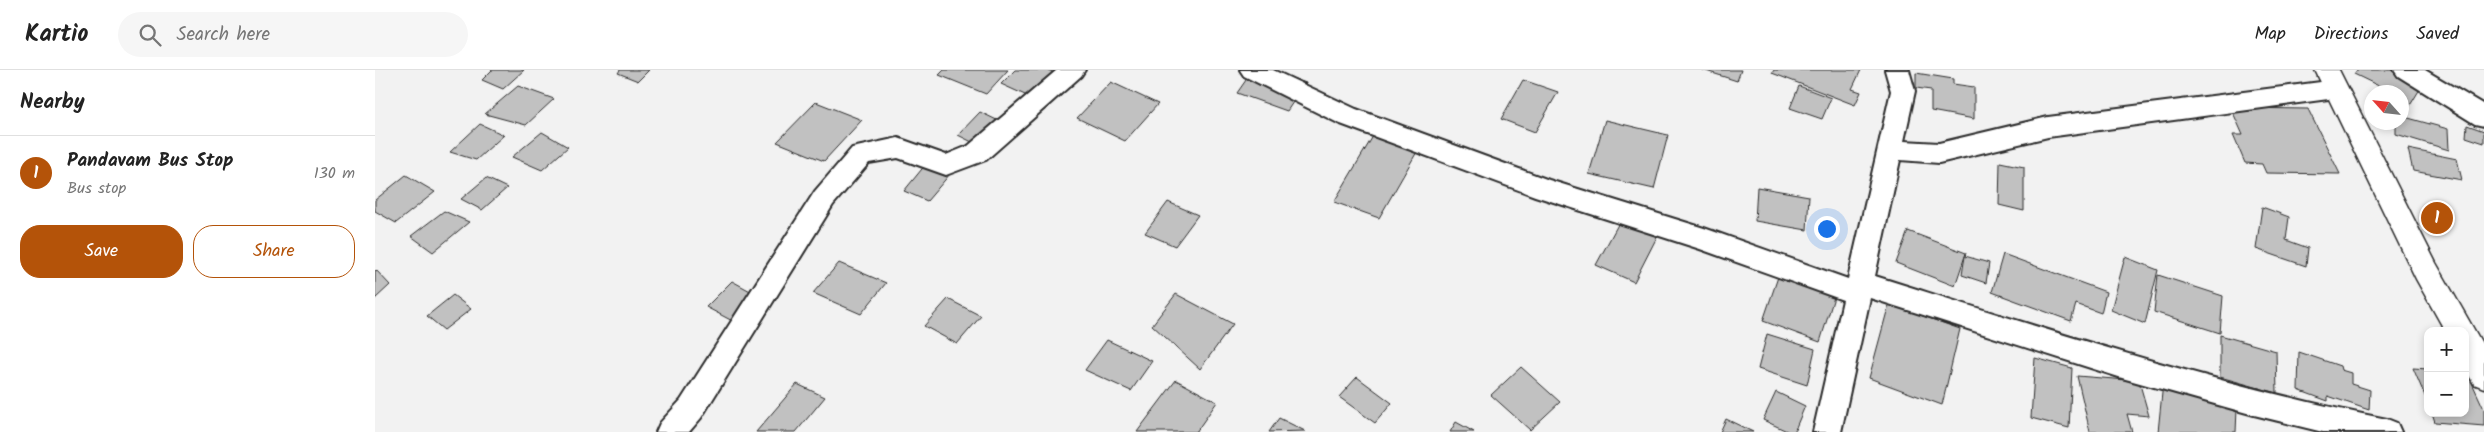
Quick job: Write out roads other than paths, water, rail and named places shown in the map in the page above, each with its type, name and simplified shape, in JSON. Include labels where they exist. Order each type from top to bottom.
[{"type":"main road","points":[[2332,80],[2426,271],[2458,327]]},
{"type":"main road","points":[[2469,348],[2484,375]]},
{"type":"street","points":[[670,432],[691,409],[825,198],[861,155],[898,148],[946,165],[977,153],[1073,70]]},
{"type":"street","points":[[1252,70],[1347,116],[1544,189],[1858,288],[2174,381],[2348,425],[2387,432]]},
{"type":"street","points":[[1827,432],[1903,91],[1897,70]]},
{"type":"street","points":[[2406,70],[2484,117]]},
{"type":"street","points":[[1891,150],[1939,153],[2048,127],[2332,80]]},
{"type":"place","name":"Pandavam Bus Stop","points":[[2437,218]]}]
